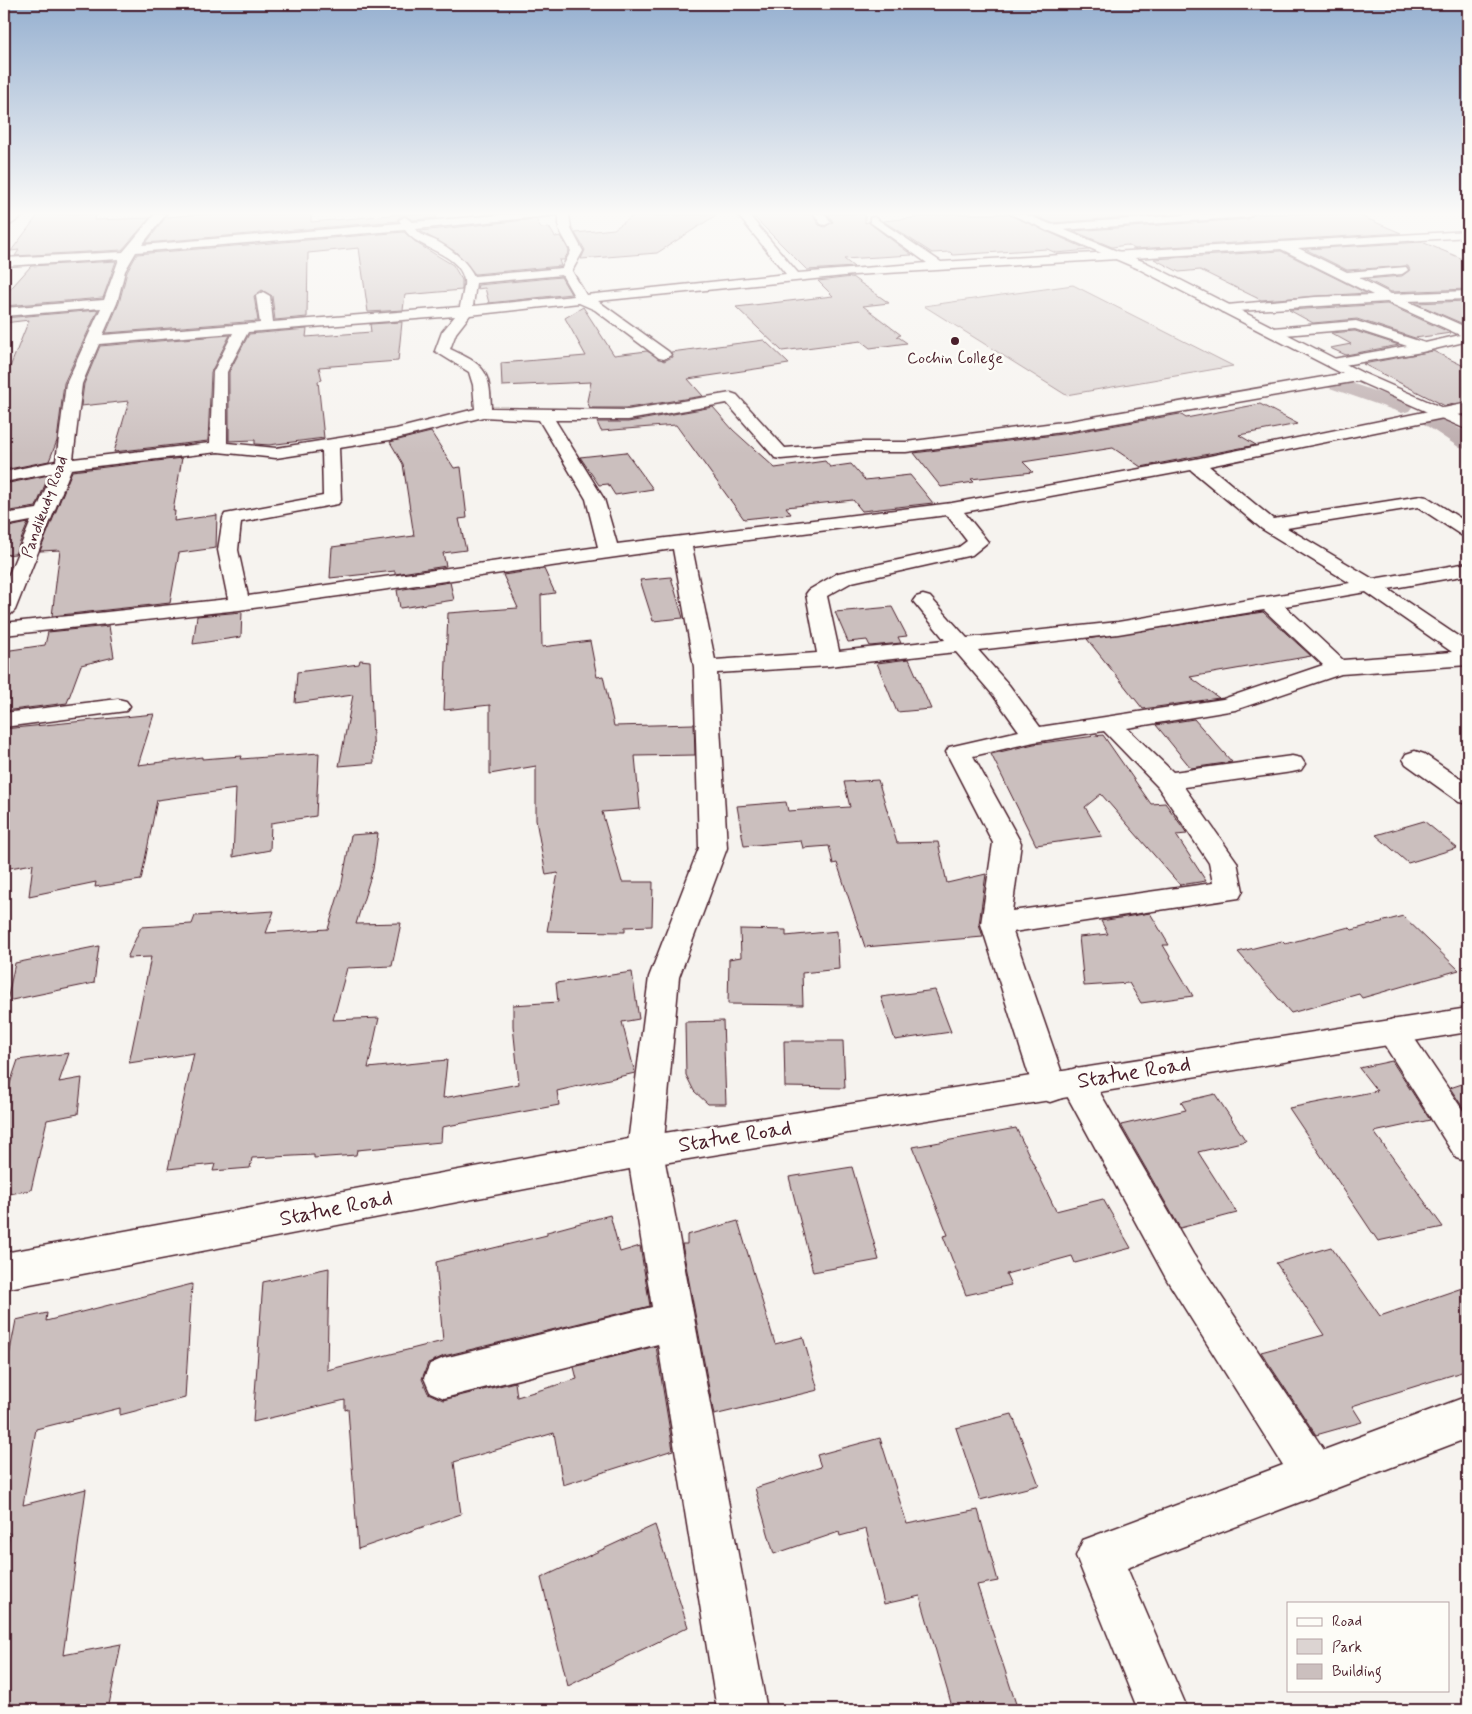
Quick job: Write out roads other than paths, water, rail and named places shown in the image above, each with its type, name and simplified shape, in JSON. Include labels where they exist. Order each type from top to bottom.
[{"type":"street","name":"Pandikudy Road","points":[[4,607],[11,579],[45,513],[64,465],[74,384],[113,294]]},
{"type":"street","points":[[468,294],[466,311],[449,332],[442,351],[453,358],[469,363],[478,376],[483,394],[483,412]]},
{"type":"street","points":[[579,294],[583,300],[600,307],[664,354]]},
{"type":"street","points":[[94,340],[267,325],[466,311],[641,294]]},
{"type":"street","points":[[1198,294],[1358,376],[1443,412],[1468,425]]},
{"type":"street","points":[[1381,294],[1468,333]]},
{"type":"street","points":[[1227,308],[1468,295]]},
{"type":"street","points":[[263,296],[267,325]]},
{"type":"street","points":[[4,312],[110,304]]},
{"type":"street","points":[[1273,332],[1356,325],[1424,347]]},
{"type":"street","points":[[218,447],[220,372],[243,328]]},
{"type":"street","points":[[1332,363],[1424,347],[1468,337]]},
{"type":"street","points":[[4,477],[64,465],[218,447],[276,453],[396,434],[483,412],[544,415],[628,415],[731,398],[781,454],[860,447],[906,447],[1070,426],[1358,376]]},
{"type":"street","points":[[4,629],[239,604],[609,551],[952,509],[1195,464],[1468,408]]},
{"type":"street","points":[[544,415],[595,500],[609,551]]},
{"type":"street","points":[[239,604],[228,550],[232,518],[332,500],[330,444]]},
{"type":"street","points":[[1195,464],[1270,525],[1370,586],[1468,653]]},
{"type":"street","points":[[1270,525],[1421,501],[1468,531]]},
{"type":"street","points":[[828,659],[816,594],[845,577],[965,551],[978,542],[952,509]]},
{"type":"street","points":[[4,520],[45,513]]},
{"type":"street","points":[[681,542],[705,667],[713,848],[664,977],[645,1151],[742,1710]]},
{"type":"street","points":[[705,667],[828,659],[1118,628],[1468,569]]},
{"type":"street","points":[[923,601],[1001,690],[1034,735]]},
{"type":"street","points":[[1269,603],[1338,666]]},
{"type":"street","points":[[1315,1475],[1062,1085],[996,924],[1006,844],[958,752],[1034,735],[1111,725],[1227,705],[1338,666],[1468,658]]},
{"type":"street","points":[[4,720],[118,706]]},
{"type":"street","points":[[996,924],[1053,914],[1229,892],[1222,862],[1167,781],[1111,725]]},
{"type":"street","points":[[1415,758],[1468,796]]},
{"type":"street","points":[[1167,781],[1292,764]]},
{"type":"street","name":"Statue Road","points":[[4,1271],[645,1151],[1468,1020]]},
{"type":"street","points":[[1393,1032],[1468,1147]]},
{"type":"street","points":[[444,1378],[674,1321]]},
{"type":"street","points":[[1163,1710],[1100,1556],[1468,1417]]},
{"type":"waterway","points":[[1334,383],[1402,407]]},
{"type":"waterway","points":[[1431,420],[1455,433],[1468,443]]},
{"type":"place","name":"Cochin College","points":[[955,341]]}]
